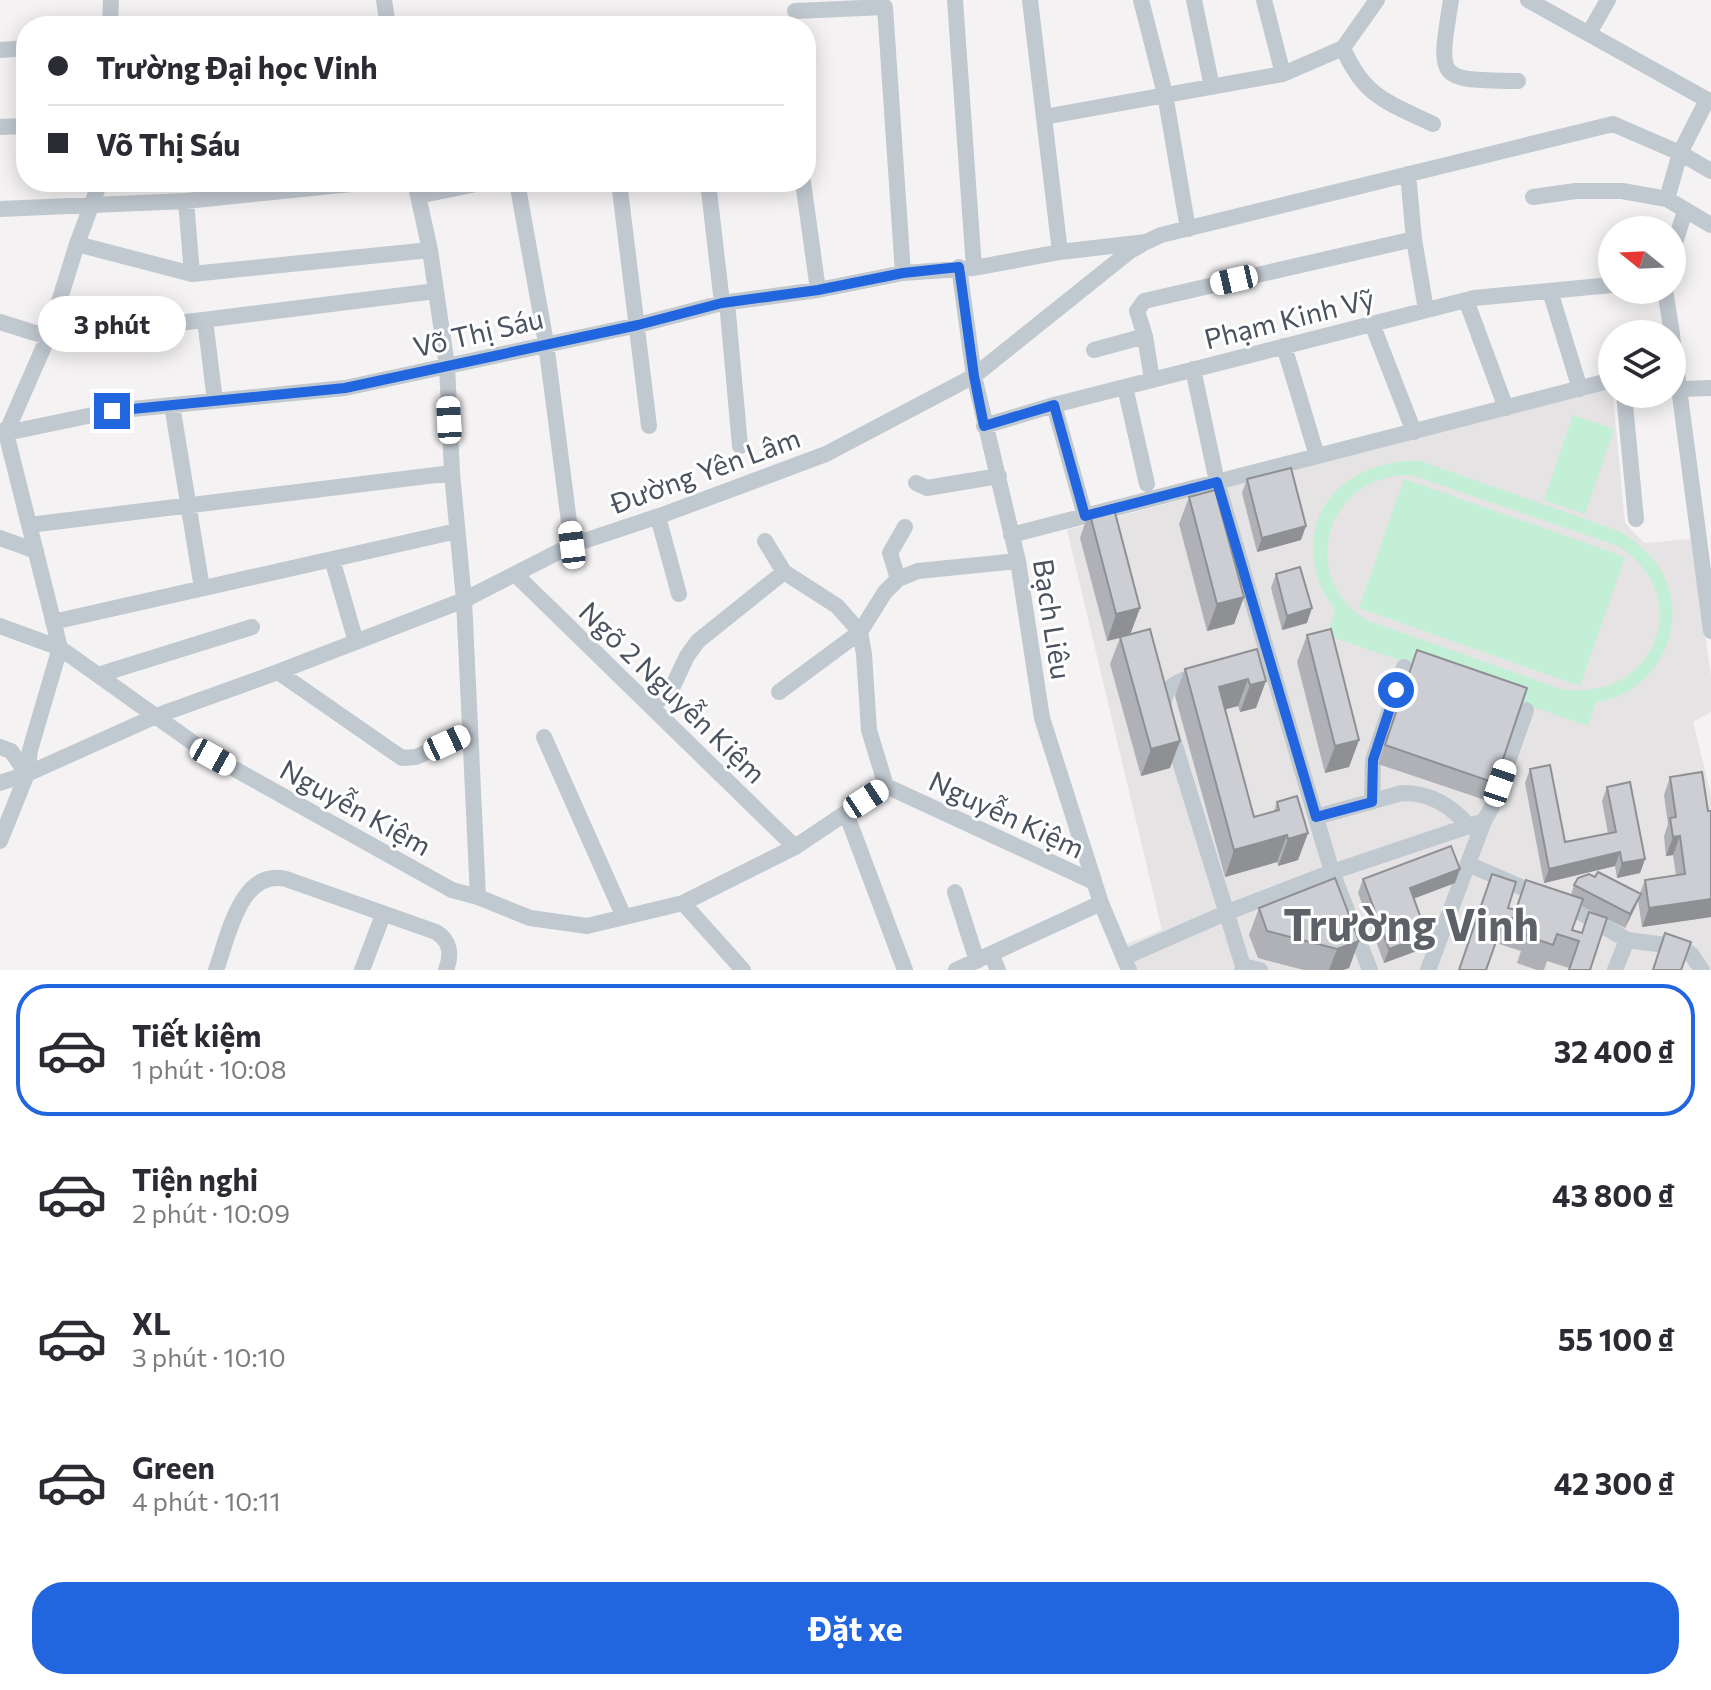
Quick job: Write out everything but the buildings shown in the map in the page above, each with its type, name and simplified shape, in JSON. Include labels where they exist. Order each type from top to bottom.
[{"type":"street","name":"Bạch Liêu","points":[[955,0],[974,376],[1018,561],[1042,718],[1101,903],[1127,964]]},
{"type":"street","points":[[1030,0],[1060,252]]},
{"type":"street","points":[[1141,0],[1165,94],[1188,229]]},
{"type":"street","points":[[1194,0],[1212,87]]},
{"type":"street","points":[[1264,0],[1283,74]]},
{"type":"street","points":[[1044,117],[1283,74],[1343,48],[1377,0]]},
{"type":"street","points":[[1451,0],[1443,49],[1448,70],[1464,80],[1518,81]]},
{"type":"street","points":[[1528,0],[1709,101],[1680,153],[1667,199]]},
{"type":"street","points":[[1589,33],[1608,0]]},
{"type":"street","points":[[794,12],[885,3],[903,273]]},
{"type":"street","points":[[1343,48],[1354,73],[1371,92],[1433,124]]},
{"type":"street","points":[[1146,242],[1613,124],[1680,153],[1711,171]]},
{"type":"street","points":[[1408,174],[1414,239],[1426,310]]},
{"type":"street","points":[[1533,197],[1606,190],[1667,199],[1711,225]]},
{"type":"street","points":[[0,841],[27,774],[30,750],[60,648],[3,432],[48,337],[97,192]]},
{"type":"street","points":[[0,209],[92,207],[274,192]]},
{"type":"street","points":[[418,192],[430,250],[447,366],[452,473],[464,600],[478,897]]},
{"type":"street","points":[[519,192],[546,343],[572,545]]},
{"type":"street","points":[[620,192],[649,426]]},
{"type":"street","points":[[709,192],[740,446]]},
{"type":"street","points":[[804,192],[818,290]]},
{"type":"street","points":[[186,201],[192,274]]},
{"type":"street","points":[[1683,216],[1685,211]]},
{"type":"street","points":[[1152,380],[1145,336],[1137,311],[1144,301],[1414,239]]},
{"type":"street","name":"Võ Thị Sáu","points":[[3,432],[112,411],[345,388],[638,325],[724,302],[818,290],[903,273],[967,268],[1060,252],[1146,242]]},
{"type":"street","name":"Đường Yên Lâm","points":[[0,783],[156,716],[464,600],[572,545],[658,517],[826,454],[974,376],[1130,251],[1146,242]]},
{"type":"street","points":[[77,244],[192,274],[430,250]]},
{"type":"street","name":"Phạm Kinh Vỹ","points":[[984,426],[1054,405],[1466,300],[1598,286]]},
{"type":"street","points":[[0,322],[48,337],[436,291]]},
{"type":"street","points":[[1550,291],[1580,389]]},
{"type":"street","points":[[1466,300],[1506,408]]},
{"type":"street","points":[[205,320],[215,401]]},
{"type":"street","points":[[1372,324],[1414,432]]},
{"type":"street","points":[[1094,350],[1145,336]]},
{"type":"street","points":[[1284,346],[1317,456]]},
{"type":"street","points":[[1193,369],[1217,482],[1261,658],[1332,872],[1370,970]]},
{"type":"street","points":[[1011,535],[1598,384]]},
{"type":"street","points":[[1125,387],[1147,484]]},
{"type":"street","points":[[1686,389],[1711,388]]},
{"type":"street","points":[[172,405],[202,588]]},
{"type":"street","points":[[1054,405],[1085,516]]},
{"type":"street","points":[[1625,408],[1636,519]]},
{"type":"street","points":[[1682,408],[1711,631]]},
{"type":"street","points":[[29,525],[452,473]]},
{"type":"street","points":[[916,483],[927,488],[999,476]]},
{"type":"street","points":[[658,517],[679,594]]},
{"type":"street","points":[[898,579],[890,553],[905,527]]},
{"type":"street","points":[[53,622],[457,531]]},
{"type":"street","points":[[0,538],[36,551]]},
{"type":"street","points":[[765,541],[784,572],[837,606],[860,632],[869,730],[886,786]]},
{"type":"street","points":[[332,559],[356,642]]},
{"type":"street","points":[[779,692],[860,632],[885,592],[898,579],[918,571],[1018,561]]},
{"type":"street","points":[[652,707],[673,686],[698,641],[784,572]]},
{"type":"street","name":"Ngõ 2 Nguyễn Kiệm","points":[[515,574],[795,847]]},
{"type":"street","name":"Nguyễn Kiệm","points":[[0,626],[60,648],[213,757],[452,890],[530,918],[587,926],[683,903],[795,847],[886,786],[1094,882]]},
{"type":"street","points":[[98,675],[252,627]]},
{"type":"street","points":[[1372,802],[1373,760],[1404,667]]},
{"type":"street","points":[[1211,671],[1177,681],[1166,693],[1163,702],[1248,969]]},
{"type":"street","points":[[278,672],[396,756],[416,757],[470,733]]},
{"type":"street","points":[[1428,970],[1468,864],[1477,824],[1492,807],[1526,710]]},
{"type":"street","points":[[544,737],[624,917]]},
{"type":"street","points":[[0,747],[11,751],[27,774]]},
{"type":"street","points":[[1316,817],[1402,793],[1428,796],[1477,824]]},
{"type":"street","points":[[846,813],[905,970]]},
{"type":"street","points":[[1127,964],[1228,912],[1332,872],[1477,824]]},
{"type":"street","points":[[1468,864],[1583,914],[1627,940],[1681,947],[1699,962],[1702,970]]},
{"type":"street","points":[[216,970],[241,901],[255,886],[273,878],[286,879],[442,935],[449,949],[446,970]]},
{"type":"street","points":[[955,892],[984,957],[998,970]]},
{"type":"street","points":[[683,903],[743,970]]},
{"type":"street","points":[[956,970],[1101,903]]},
{"type":"street","points":[[362,970],[383,915]]},
{"type":"street","points":[[1615,970],[1627,940]]},
{"type":"shaded area","points":[[1598,390],[1598,408],[1614,408],[1625,523],[1644,543],[1691,539],[1711,676],[1711,712],[1693,722],[1711,795],[1711,970],[1137,970],[1126,944],[1162,930],[1067,530]]},
{"type":"green space","points":[[1573,415],[1614,429],[1585,514],[1544,500]]},
{"type":"green space","points":[[1420,461],[1616,530],[1631,539],[1650,555],[1660,569],[1671,596],[1669,638],[1661,657],[1634,687],[1616,697],[1596,702],[1588,726],[1327,635],[1335,611],[1316,573],[1313,550],[1315,529],[1322,510],[1347,481],[1385,465]],"holes":[[[1404,475],[1415,476],[1618,546],[1643,567],[1656,592],[1660,618],[1654,642],[1641,664],[1620,680],[1593,689],[1561,689],[1366,620],[1345,601],[1332,579],[1327,556],[1330,533],[1339,511],[1355,494],[1377,481]]]},
{"type":"green space","points":[[1404,479],[1625,557],[1580,686],[1359,608]]},
{"type":"district","name":"Trường Vinh","points":[[1411,923]]},
{"type":"route","points":[[112,411],[345,388],[638,325],[722,303],[818,290],[903,273],[959,267],[984,426],[1054,405],[1085,516],[1217,482],[1316,817],[1372,802],[1373,760],[1396,690]]}]
